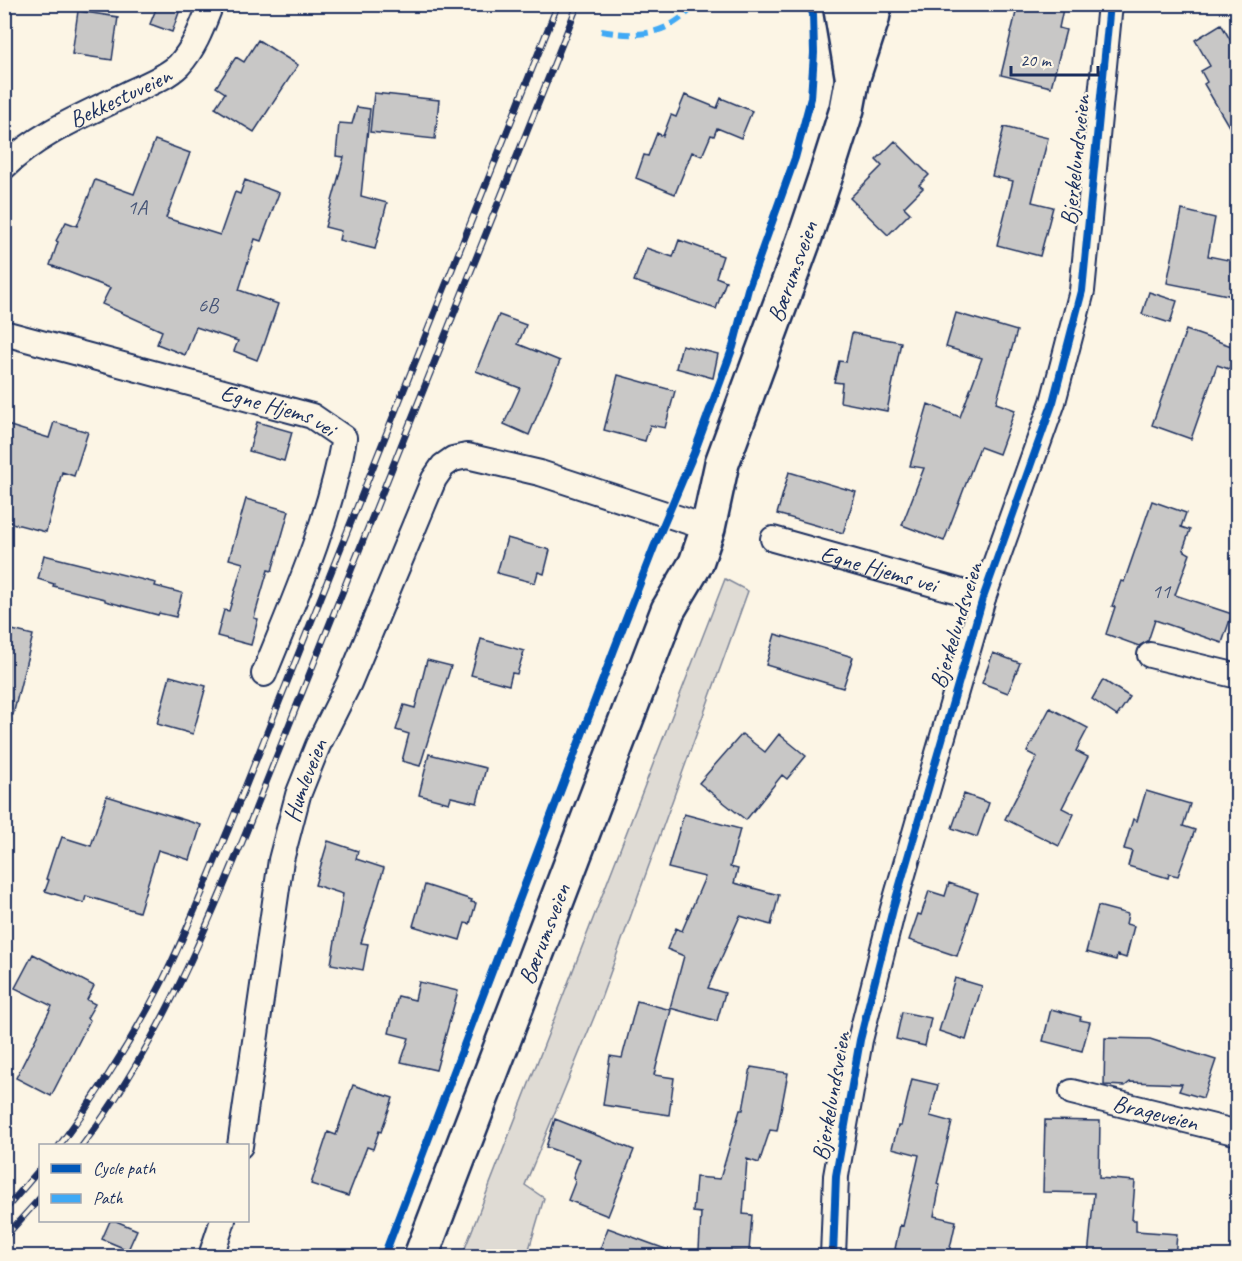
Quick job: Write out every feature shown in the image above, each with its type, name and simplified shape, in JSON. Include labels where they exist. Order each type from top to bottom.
[{"type":"main road","name":"Bærumsveien","points":[[840,4],[853,77]]},
{"type":"main road","name":"Bærumsveien","points":[[421,1257],[668,610],[674,555],[699,524],[804,240],[847,110],[853,77],[875,4]]},
{"type":"street","name":"Bekkestuveien","points":[[4,167],[16,155],[44,135],[177,67],[195,45],[212,4]]},
{"type":"street","name":"Bjerkelundsveien","points":[[833,1257],[836,1176],[860,1040],[893,909],[983,598],[1053,402],[1082,291],[1110,4]]},
{"type":"street","name":"Egne Hjems vei","points":[[4,333],[312,417],[344,438],[338,473],[301,582],[264,674]]},
{"type":"street","name":"Humleveien","points":[[240,1144],[281,860],[298,795],[318,745],[353,674],[434,479],[443,466],[453,459],[467,456],[540,473],[699,524]]},
{"type":"street","name":"Egne Hjems vei","points":[[773,539],[983,598]]},
{"type":"street","points":[[1150,655],[1238,676]]},
{"type":"street","name":"Brageveien","points":[[1072,1092],[1238,1134]]},
{"type":"street","points":[[211,1257],[223,1222]]},
{"type":"shaded area","points":[[725,579],[748,591],[595,1015],[525,1185],[544,1198],[527,1256],[462,1256]]},
{"type":"building","points":[[158,4],[182,4],[172,32],[150,24]]},
{"type":"building","points":[[1018,4],[1064,4],[1059,28],[1066,30],[1051,87],[1001,75]]},
{"type":"building","points":[[78,11],[118,17],[112,60],[72,54]]},
{"type":"building","points":[[1221,24],[1238,53],[1238,142],[1204,84],[1207,82],[1201,71],[1210,66],[1195,40]]},
{"type":"building","points":[[258,40],[298,65],[254,132],[215,108],[225,93],[216,87],[236,57],[244,62]]},
{"type":"building","points":[[374,93],[439,100],[435,139],[370,132]]},
{"type":"building","points":[[685,95],[717,108],[721,98],[752,111],[741,138],[717,128],[714,136],[711,135],[702,156],[692,152],[675,194],[636,178],[644,155],[648,156],[657,133],[663,136],[671,115],[676,117]]},
{"type":"building","points":[[357,107],[370,109],[361,196],[387,203],[375,249],[339,240],[341,231],[325,227],[344,157],[336,156],[339,123],[352,124]]},
{"type":"building","points":[[1004,127],[1048,138],[1032,202],[1053,207],[1040,256],[997,245],[1013,181],[992,176]]},
{"type":"building","points":[[155,140],[190,153],[166,218],[220,235],[235,192],[240,194],[245,180],[279,193],[261,241],[255,239],[239,290],[278,304],[257,360],[234,351],[238,341],[196,327],[185,355],[157,344],[162,331],[102,304],[110,288],[50,265],[58,242],[56,241],[66,222],[77,226],[95,180],[134,194]]},
{"type":"building","points":[[895,141],[929,175],[919,185],[923,188],[904,207],[910,213],[888,235],[850,198],[882,166],[876,160]]},
{"type":"building","points":[[1182,210],[1215,218],[1208,256],[1238,262],[1238,297],[1167,283]]},
{"type":"building","points":[[679,240],[723,256],[716,277],[726,281],[716,309],[634,281],[646,248],[673,257]]},
{"type":"building","points":[[1149,292],[1177,301],[1170,323],[1142,314]]},
{"type":"building","points":[[956,313],[1017,331],[996,403],[1015,410],[999,454],[980,447],[944,541],[902,525],[924,468],[910,466],[928,404],[960,417],[982,358],[946,347]]},
{"type":"building","points":[[499,315],[526,325],[518,344],[560,361],[529,435],[504,424],[520,388],[476,371]]},
{"type":"building","points":[[1186,330],[1237,348],[1229,369],[1217,365],[1191,439],[1152,425]]},
{"type":"building","points":[[852,333],[901,342],[887,411],[840,402],[842,383],[834,382],[839,361],[846,362]]},
{"type":"building","points":[[682,345],[718,354],[713,378],[676,368]]},
{"type":"building","points":[[618,375],[675,391],[665,428],[650,425],[645,441],[604,430]]},
{"type":"building","points":[[54,422],[88,432],[74,476],[62,472],[46,532],[4,521],[4,424],[49,438]]},
{"type":"building","points":[[257,422],[292,432],[284,461],[249,451]]},
{"type":"building","points":[[789,472],[856,492],[843,533],[777,514]]},
{"type":"building","points":[[246,499],[289,511],[272,571],[268,570],[254,618],[258,619],[251,645],[217,636],[224,610],[229,611],[243,563],[229,559]]},
{"type":"building","points":[[1152,501],[1186,513],[1181,527],[1190,530],[1183,550],[1190,554],[1175,595],[1232,614],[1222,643],[1155,620],[1148,641],[1139,646],[1106,634],[1115,607],[1112,606],[1121,581],[1124,582]]},
{"type":"building","points":[[507,538],[550,550],[544,574],[538,572],[535,583],[497,573]]},
{"type":"building","points":[[44,555],[156,583],[155,586],[182,593],[176,617],[159,613],[158,615],[105,601],[105,599],[53,586],[54,584],[38,579]]},
{"type":"building","points":[[4,628],[33,635],[13,715],[4,714]]},
{"type":"building","points":[[775,634],[853,657],[843,688],[766,665]]},
{"type":"building","points":[[481,639],[524,651],[517,674],[512,673],[509,685],[471,675]]},
{"type":"building","points":[[993,653],[1020,663],[1008,693],[982,683]]},
{"type":"building","points":[[427,660],[451,666],[420,766],[402,761],[409,734],[396,730],[404,705],[415,708]]},
{"type":"building","points":[[170,676],[206,686],[193,734],[157,724]]},
{"type":"building","points":[[1103,680],[1130,697],[1117,716],[1092,699]]},
{"type":"building","points":[[1050,708],[1088,728],[1076,751],[1088,757],[1062,808],[1074,814],[1059,846],[1005,819],[1037,757],[1027,752]]},
{"type":"building","points":[[742,734],[765,752],[779,734],[806,756],[787,779],[782,775],[746,820],[699,783]]},
{"type":"building","points":[[429,754],[486,768],[477,803],[451,797],[449,803],[419,795]]},
{"type":"building","points":[[1146,791],[1190,804],[1183,826],[1195,830],[1178,876],[1169,874],[1168,878],[1128,866],[1132,851],[1124,849],[1133,819],[1137,821]]},
{"type":"building","points":[[964,794],[989,803],[977,837],[952,828]]},
{"type":"building","points":[[107,796],[201,825],[190,860],[158,850],[139,912],[86,896],[84,903],[45,891],[49,880],[46,879],[62,837],[91,846]]},
{"type":"building","points":[[684,814],[740,829],[730,867],[738,869],[734,883],[779,895],[771,925],[740,916],[708,988],[725,993],[717,1021],[670,1008],[684,956],[667,949],[676,928],[682,931],[705,877],[668,868]]},
{"type":"building","points":[[328,841],[358,851],[356,859],[384,868],[361,943],[368,944],[363,970],[331,964],[343,894],[315,885]]},
{"type":"building","points":[[949,883],[978,893],[957,956],[909,940],[929,891],[945,896]]},
{"type":"building","points":[[425,885],[476,903],[470,924],[465,923],[460,940],[413,926]]},
{"type":"building","points":[[1098,906],[1128,914],[1126,924],[1134,926],[1126,958],[1117,955],[1116,960],[1086,952]]},
{"type":"building","points":[[33,954],[94,986],[87,1000],[95,1004],[87,1018],[90,1020],[51,1096],[16,1078],[52,1006],[15,988]]},
{"type":"building","points":[[955,978],[982,986],[966,1040],[939,1031]]},
{"type":"building","points":[[419,982],[458,991],[436,1070],[401,1062],[409,1038],[389,1033],[398,996],[415,1000]]},
{"type":"building","points":[[637,1001],[671,1010],[654,1075],[674,1078],[669,1115],[603,1105],[610,1056],[622,1058]]},
{"type":"building","points":[[1051,1009],[1081,1017],[1080,1020],[1090,1022],[1082,1051],[1043,1041]]},
{"type":"building","points":[[902,1012],[931,1018],[925,1046],[896,1039]]},
{"type":"building","points":[[1105,1038],[1150,1039],[1216,1060],[1203,1098],[1179,1091],[1182,1084],[1130,1082],[1125,1086],[1104,1085]]},
{"type":"building","points":[[751,1067],[788,1073],[777,1131],[770,1130],[759,1163],[747,1159],[743,1214],[752,1215],[749,1252],[699,1250],[701,1213],[693,1212],[696,1177],[720,1179],[740,1110],[743,1110]]},
{"type":"building","points":[[912,1079],[938,1085],[930,1116],[952,1122],[937,1184],[940,1185],[934,1216],[956,1221],[948,1257],[928,1257],[895,1249],[900,1225],[903,1226],[919,1155],[892,1148],[898,1126],[901,1126]]},
{"type":"building","points":[[353,1085],[393,1098],[381,1132],[379,1131],[373,1149],[367,1147],[348,1196],[311,1184],[328,1132],[336,1135]]},
{"type":"building","points":[[555,1119],[634,1150],[608,1216],[568,1200],[580,1159],[546,1147]]},
{"type":"building","points":[[1045,1120],[1100,1121],[1099,1178],[1135,1181],[1132,1220],[1136,1220],[1136,1231],[1177,1234],[1175,1257],[1088,1257],[1094,1193],[1043,1192]]},
{"type":"building","points":[[110,1222],[118,1222],[137,1230],[128,1250],[102,1239]]},
{"type":"building","points":[[608,1228],[679,1254],[678,1257],[597,1257]]},
{"type":"railway","points":[[60,1144],[125,1048],[160,986],[187,928],[558,4]]},
{"type":"railway","points":[[83,1144],[132,1073],[174,996],[211,916],[578,4]]},
{"type":"railway","points":[[4,1211],[39,1170]]},
{"type":"railway","points":[[4,1238],[39,1199]]},
{"type":"marked path","points":[[601,31],[629,34],[653,32],[675,22],[696,4]]},
{"type":"cycle path","points":[[384,1256],[614,650],[694,453],[733,347],[748,289],[795,158],[811,98],[814,53],[813,14],[809,4]]},
{"type":"cycle path","points":[[833,1256],[836,1176],[860,1040],[893,909],[983,598],[1053,402],[1082,291],[1110,4]]}]
